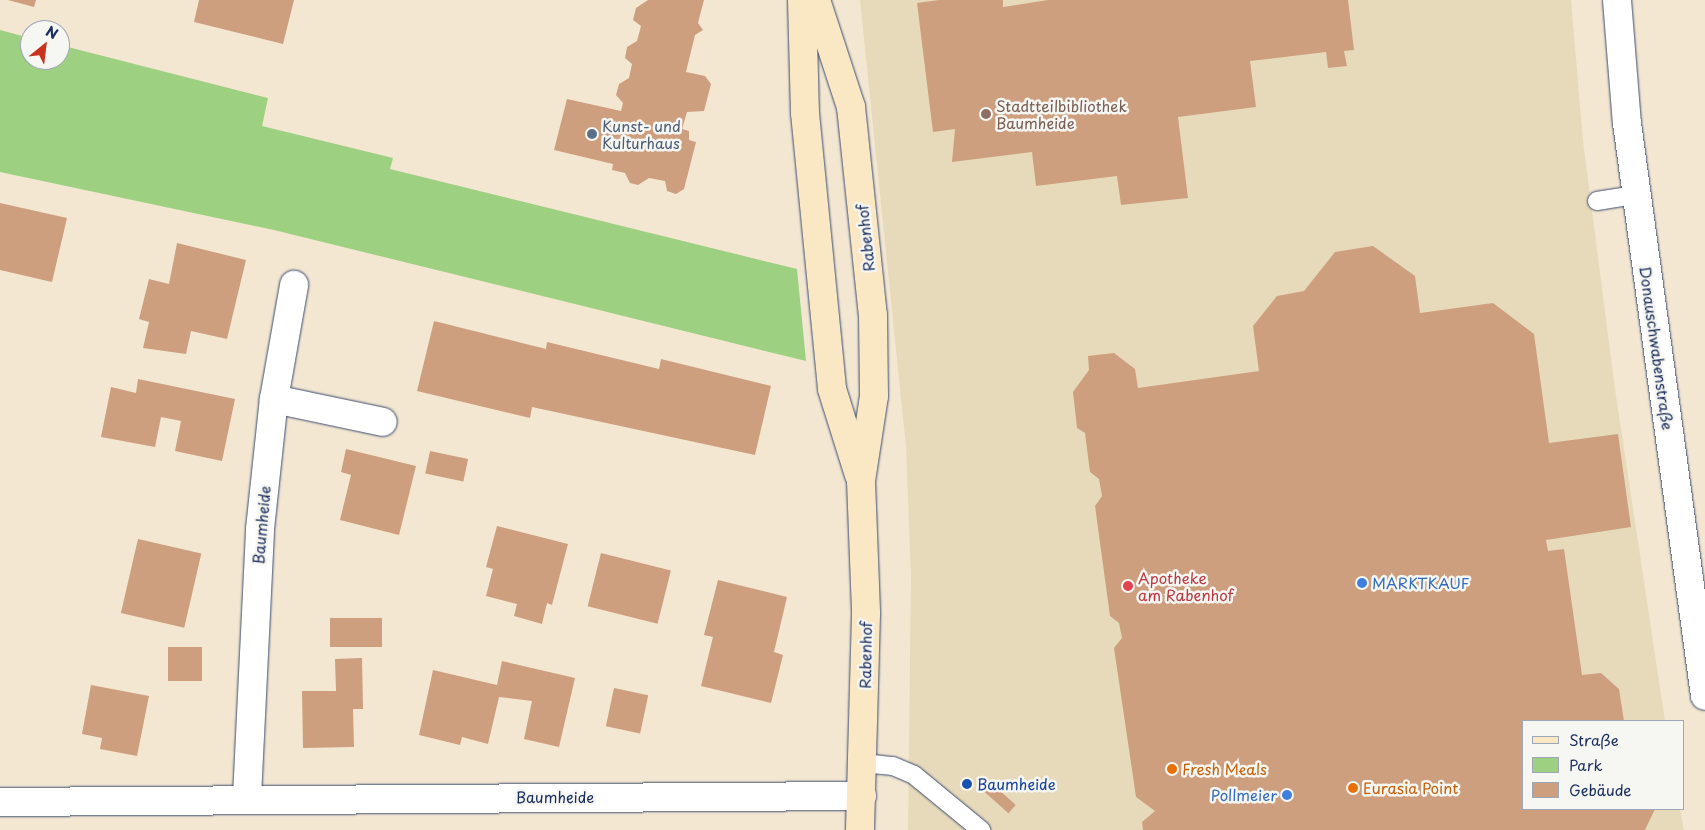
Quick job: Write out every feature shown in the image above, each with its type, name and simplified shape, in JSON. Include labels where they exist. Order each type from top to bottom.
[{"type":"street","name":"Rabenhof","points":[[802,0],[805,113],[832,389],[861,481]]},
{"type":"street","name":"Rabenhof","points":[[816,0],[851,107],[873,315],[874,396],[861,481],[866,614],[860,830]]},
{"type":"street","name":"Donauschwabenstraße","points":[[1617,0],[1636,195],[1705,696]]},
{"type":"street","name":"Baumheide","points":[[247,797],[260,529],[274,399],[294,285]]},
{"type":"street","points":[[274,399],[382,422]]},
{"type":"street","name":"Baumheide","points":[[0,802],[247,797],[862,796]]},
{"type":"lane","points":[[1597,201],[1636,195]]},
{"type":"lane","points":[[863,763],[893,766],[914,775],[981,830]]},
{"type":"shaded area","points":[[860,0],[1571,0],[1583,141],[1615,389],[1665,720],[1522,720],[1522,810],[1680,810],[1684,830],[908,830],[911,576],[906,447]]},
{"type":"green space","points":[[0,30],[20,35],[20,70],[70,70],[70,48],[268,98],[262,126],[393,158],[390,169],[797,269],[806,361],[274,230],[0,172]]},
{"type":"building","points":[[8,0],[36,0],[34,7]]},
{"type":"building","points":[[199,0],[294,0],[283,44],[194,22]]},
{"type":"building","points":[[648,0],[704,0],[698,23],[703,30],[695,35],[686,72],[705,76],[711,84],[704,111],[687,112],[682,129],[689,131],[689,140],[696,142],[684,189],[676,194],[667,191],[665,181],[649,178],[638,185],[630,183],[625,173],[612,170],[613,164],[554,150],[567,99],[621,111],[623,103],[616,95],[619,84],[629,78],[632,64],[625,58],[627,47],[637,41],[641,26],[633,20],[636,8]]},
{"type":"building","points":[[939,0],[1003,0],[1003,7],[1048,0],[1348,0],[1354,50],[1344,51],[1347,66],[1328,68],[1326,52],[1250,61],[1256,107],[1178,117],[1188,198],[1121,205],[1117,176],[1036,186],[1032,152],[952,162],[955,129],[933,132],[917,3]]},
{"type":"building","points":[[0,203],[67,218],[52,282],[0,270]]},
{"type":"building","points":[[177,243],[246,260],[227,339],[191,331],[186,354],[143,348],[149,322],[139,319],[149,279],[169,284]]},
{"type":"building","points":[[1373,246],[1415,276],[1420,313],[1493,303],[1534,334],[1549,443],[1618,434],[1631,527],[1546,540],[1548,551],[1564,549],[1582,675],[1601,673],[1619,689],[1624,720],[1522,720],[1522,810],[1655,810],[1645,830],[1143,830],[1142,822],[1155,811],[1136,797],[1114,648],[1122,638],[1119,623],[1110,616],[1095,506],[1102,496],[1099,479],[1090,472],[1085,433],[1077,428],[1073,392],[1089,370],[1088,356],[1114,353],[1135,369],[1138,388],[1259,371],[1253,326],[1277,296],[1304,291],[1335,252]]},
{"type":"building","points":[[434,321],[546,349],[547,342],[659,369],[661,359],[771,386],[755,455],[532,407],[530,418],[417,391]]},
{"type":"building","points":[[138,379],[235,399],[222,461],[175,451],[181,421],[161,417],[155,447],[101,437],[111,387],[136,393]]},
{"type":"building","points":[[346,449],[416,466],[399,535],[340,520],[351,475],[341,472]]},
{"type":"building","points":[[430,451],[468,459],[463,482],[425,473]]},
{"type":"building","points":[[497,526],[568,544],[552,605],[547,603],[542,624],[514,616],[517,604],[486,596],[493,569],[486,567]]},
{"type":"building","points":[[138,539],[201,554],[184,628],[121,613]]},
{"type":"building","points":[[601,553],[671,570],[658,624],[588,606]]},
{"type":"building","points":[[718,580],[787,597],[774,652],[783,655],[771,703],[701,686],[713,637],[704,635]]},
{"type":"building","points":[[330,618],[382,618],[382,647],[330,647]]},
{"type":"building","points":[[168,647],[202,647],[202,681],[168,681]]},
{"type":"building","points":[[362,658],[363,709],[353,709],[354,747],[303,748],[302,691],[336,691],[335,659]]},
{"type":"building","points":[[502,661],[575,678],[559,747],[524,739],[532,701],[499,697],[488,744],[462,737],[460,745],[419,735],[433,670],[497,685]]},
{"type":"building","points":[[91,685],[149,696],[137,756],[100,749],[102,738],[82,734]]},
{"type":"building","points":[[614,688],[648,695],[640,733],[606,726]]},
{"type":"building","points":[[989,781],[1016,805],[1008,813],[982,789]]},
{"type":"place","name":"Stadtteilbibliothek Baumheide","points":[[986,114]]},
{"type":"place","name":"Kunst- und Kulturhaus","points":[[592,134]]},
{"type":"place","name":"MARKTKAUF","points":[[1362,583]]},
{"type":"place","name":"Apotheke am Rabenhof","points":[[1128,586]]},
{"type":"place","name":"Fresh Meals","points":[[1172,769]]},
{"type":"place","name":"Baumheide","points":[[967,784]]},
{"type":"place","name":"Eurasia Point","points":[[1353,788]]},
{"type":"place","name":"Pollmeier","points":[[1287,795]]}]
